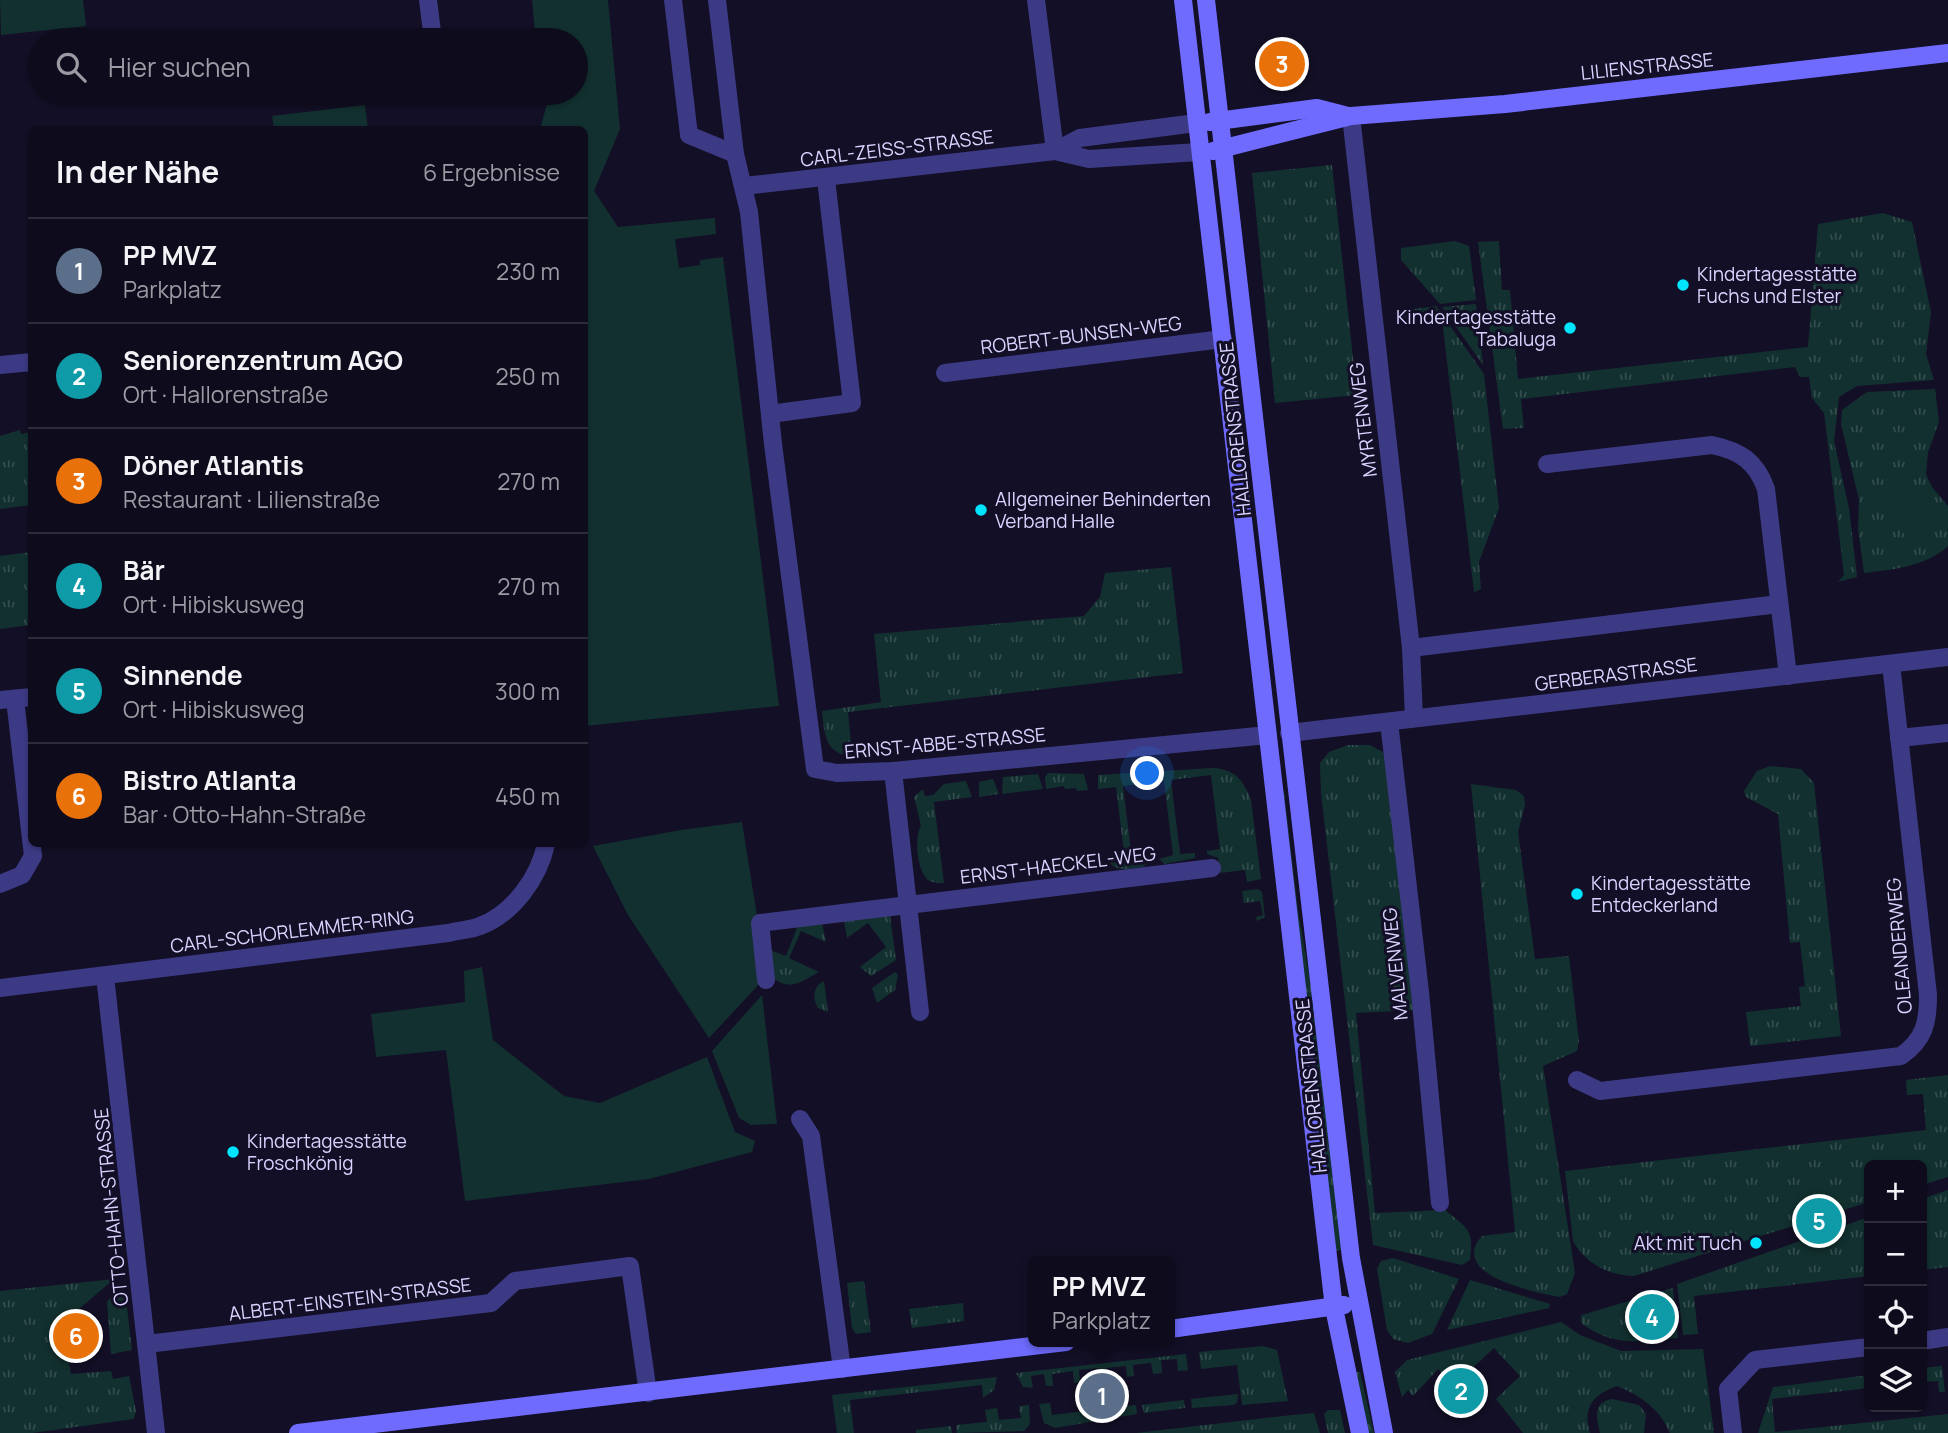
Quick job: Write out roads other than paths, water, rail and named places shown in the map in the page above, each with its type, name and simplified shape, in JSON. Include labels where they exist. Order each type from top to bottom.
[{"type":"street","points":[[428,0],[432,28]]},
{"type":"street","points":[[673,0],[689,135],[735,155]]},
{"type":"street","name":"ERNST-ABBE-STRASSE","points":[[717,0],[735,155],[744,186],[815,769],[837,773],[893,771],[1268,735]]},
{"type":"street","points":[[1036,0],[1055,151]]},
{"type":"street","name":"HALLORENSTRASSE","points":[[1184,0],[1199,152],[1223,339],[1334,1308],[1360,1433]]},
{"type":"street","name":"HALLORENSTRASSE","points":[[1206,0],[1357,1301],[1384,1433]]},
{"type":"street","name":"LILIENSTRASSE","points":[[1199,152],[1223,149],[1351,116],[1505,104],[1948,53]]},
{"type":"street","name":"LILIENSTRASSE","points":[[1220,120],[1317,108],[1351,116]]},
{"type":"street","name":"MYRTENWEG","points":[[1351,116],[1411,648],[1414,719]]},
{"type":"street","points":[[1196,123],[1220,120]]},
{"type":"street","name":"CARL-ZEISS-STRASSE","points":[[1055,151],[1080,138],[1196,123]]},
{"type":"street","name":"CARL-ZEISS-STRASSE","points":[[744,186],[826,179],[1055,151],[1089,159],[1199,152]]},
{"type":"street","points":[[770,414],[852,403],[826,179]]},
{"type":"street","name":"ROBERT-BUNSEN-WEG","points":[[945,373],[1223,339]]},
{"type":"street","points":[[0,365],[28,362]]},
{"type":"street","points":[[1547,464],[1712,445],[1752,461],[1766,489],[1788,676]]},
{"type":"street","points":[[1411,648],[1779,604]]},
{"type":"street","name":"GERBERASTRASSE","points":[[1289,733],[1948,657]]},
{"type":"street","name":"OLEANDERWEG","points":[[1577,1080],[1600,1091],[1901,1056],[1922,1038],[1928,1018],[1928,995],[1891,663]]},
{"type":"street","points":[[16,699],[28,810]]},
{"type":"street","name":"MALVENWEG","points":[[1389,722],[1420,992],[1440,1203]]},
{"type":"street","points":[[1268,735],[1289,733]]},
{"type":"street","points":[[1899,738],[1948,733]]},
{"type":"street","points":[[893,771],[920,1012]]},
{"type":"street","points":[[0,884],[22,875],[33,856],[32,847]]},
{"type":"street","name":"CARL-SCHORLEMMER-RING","points":[[0,988],[448,933],[481,926],[504,912],[527,888],[538,869],[545,847]]},
{"type":"street","name":"ERNST-HAECKEL-WEG","points":[[766,980],[760,923],[1212,868]]},
{"type":"street","name":"OTTO-HAHN-STRASSE","points":[[105,976],[156,1433]]},
{"type":"street","points":[[800,1119],[811,1136],[842,1369]]},
{"type":"street","name":"ALBERT-EINSTEIN-STRASSE","points":[[147,1344],[491,1303],[514,1281],[630,1266],[648,1393]]},
{"type":"street","points":[[1175,1328],[1334,1308],[1357,1301]]},
{"type":"street","points":[[1927,1340],[1948,1338]]},
{"type":"street","points":[[298,1433],[1028,1347]]},
{"type":"street","points":[[1733,1433],[1728,1388],[1755,1360],[1864,1348]]},
{"type":"place","name":"Döner Atlantis","points":[[1282,64]]},
{"type":"place","name":"Kindertagesstätte Fuchs und Elster","points":[[1683,285]]},
{"type":"place","name":"Kindertagesstätte Tabaluga","points":[[1570,328]]},
{"type":"place","name":"Allgemeiner Behinderten Verband Halle","points":[[981,510]]},
{"type":"place","name":"Kindertagesstätte Entdeckerland","points":[[1577,894]]},
{"type":"place","name":"Kindertagesstätte Froschkönig","points":[[233,1152]]},
{"type":"place","name":"Sinnende","points":[[1819,1221]]},
{"type":"place","name":"Akt mit Tuch","points":[[1756,1243]]},
{"type":"place","name":"Bär","points":[[1652,1317]]},
{"type":"place","name":"Bistro Atlanta","points":[[76,1336]]},
{"type":"place","name":"Seniorenzentrum AGO","points":[[1461,1391]]},
{"type":"place","name":"PP MVZ","points":[[1102,1396]]}]
